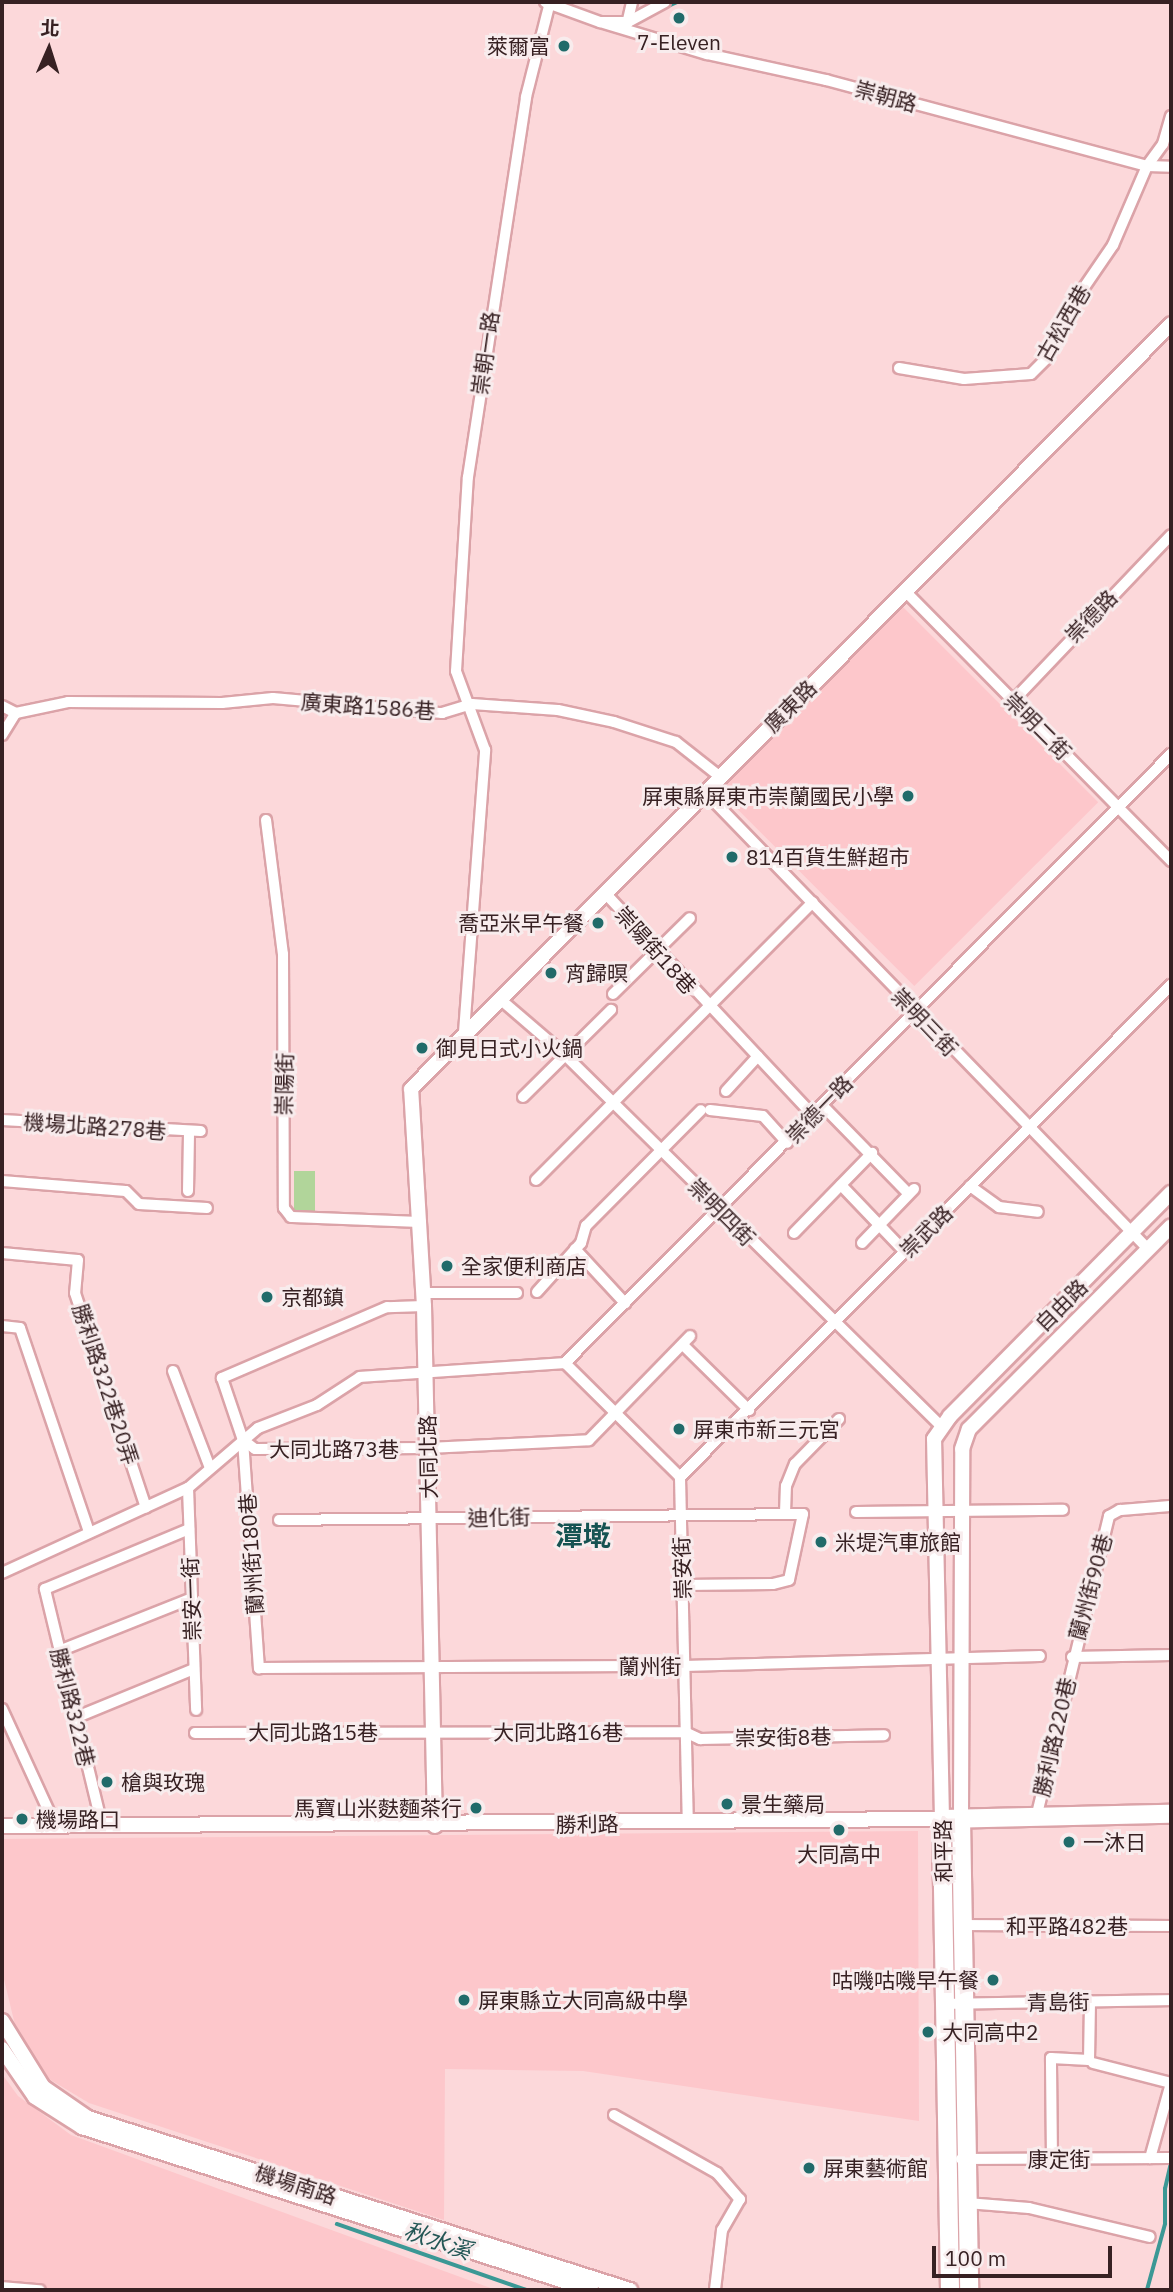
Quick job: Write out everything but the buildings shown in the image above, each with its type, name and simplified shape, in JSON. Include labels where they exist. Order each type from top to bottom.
[{"type":"main road","name":"勝利路","points":[[942,1819],[1171,1814]]},
{"type":"main road","name":"和平路","points":[[950,2282],[948,2159],[954,2004],[962,1925],[961,1818]]},
{"type":"main road","name":"和平路","points":[[942,1819],[967,2159],[967,2289]]},
{"type":"street","points":[[627,26],[632,2]]},
{"type":"street","points":[[548,3],[600,22],[627,26],[665,2]]},
{"type":"street","name":"崇朝一路","points":[[472,704],[456,671],[468,477],[526,97],[548,3]]},
{"type":"street","name":"崇朝路","points":[[627,26],[1147,166],[1171,167]]},
{"type":"street","name":"古松西巷","points":[[899,368],[964,379],[1031,374],[1046,359],[1059,324],[1112,245],[1147,166],[1163,144],[1171,116]]},
{"type":"street","name":"廣東路","points":[[411,1089],[464,1032],[500,999],[1171,324]]},
{"type":"street","name":"崇德路","points":[[1013,701],[1171,535]]},
{"type":"street","name":"崇明二街","points":[[905,592],[1171,861]]},
{"type":"street","name":"廣東路1586巷","points":[[16,712],[68,702],[144,703],[273,698],[442,713],[472,704],[558,710],[614,722],[676,742],[719,776]]},
{"type":"street","points":[[464,1032],[485,750],[472,704]]},
{"type":"street","points":[[2,706],[16,712],[2,735]]},
{"type":"street","name":"崇德一路","points":[[565,1363],[787,1143],[913,1011],[1171,754]]},
{"type":"street","name":"崇明三街","points":[[704,791],[813,902],[913,1011],[1030,1126],[1149,1250]]},
{"type":"street","name":"崇陽街","points":[[266,820],[283,954],[284,1208],[291,1217],[421,1222]]},
{"type":"street","name":"崇陽街18巷","points":[[605,893],[707,1007],[813,1114]]},
{"type":"street","points":[[536,1180],[813,902]]},
{"type":"street","points":[[613,994],[690,918]]},
{"type":"street","name":"崇武路","points":[[680,1477],[1171,985]]},
{"type":"street","name":"崇明四街","points":[[500,999],[565,1055],[836,1323],[946,1422]]},
{"type":"street","points":[[523,1097],[611,1010]]},
{"type":"street","points":[[726,1091],[758,1056]]},
{"type":"street","name":"大同北路","points":[[411,1089],[424,1300],[435,1826]]},
{"type":"street","points":[[822,1105],[911,1191],[862,1243]]},
{"type":"street","points":[[537,1292],[575,1249],[586,1226],[660,1147],[706,1110],[763,1116],[787,1143]]},
{"type":"street","name":"機場北路278巷","points":[[2,1120],[201,1132]]},
{"type":"street","name":"機場北路278巷","points":[[188,1191],[189,1132]]},
{"type":"street","points":[[794,1233],[872,1153]]},
{"type":"street","points":[[2,1181],[126,1191],[139,1204],[207,1208]]},
{"type":"street","points":[[841,1185],[878,1227],[905,1252]]},
{"type":"street","points":[[970,1186],[999,1207],[1038,1212]]},
{"type":"street","name":"自由路","points":[[946,1422],[1171,1193]]},
{"type":"street","name":"自由路","points":[[970,1429],[1171,1226]]},
{"type":"street","points":[[575,1249],[625,1303]]},
{"type":"street","name":"勝利路322巷20弄","points":[[2,1254],[78,1260],[75,1293],[146,1508]]},
{"type":"street","points":[[424,1300],[517,1293]]},
{"type":"street","name":"蘭州街180巷","points":[[259,1668],[243,1440],[222,1378],[387,1307],[424,1300]]},
{"type":"street","points":[[2,1326],[20,1328],[89,1532]]},
{"type":"street","name":"大同北路73巷","points":[[243,1440],[255,1449],[428,1448],[589,1440],[619,1414],[687,1341],[749,1410]]},
{"type":"street","points":[[2,1573],[188,1488],[258,1427],[317,1405],[360,1377],[565,1363],[680,1477]]},
{"type":"street","points":[[173,1371],[210,1468]]},
{"type":"street","points":[[785,1513],[786,1486],[795,1464],[839,1419]]},
{"type":"street","name":"和平路","points":[[942,1819],[933,1512],[934,1439],[946,1422]]},
{"type":"street","name":"和平路","points":[[961,1818],[961,1449],[970,1429]]},
{"type":"street","name":"崇安街","points":[[680,1477],[688,1822]]},
{"type":"street","name":"崇安一街","points":[[188,1488],[196,1710]]},
{"type":"street","name":"蘭州街90巷","points":[[1072,1657],[1109,1516],[1120,1510],[1171,1506]]},
{"type":"street","points":[[856,1512],[1063,1510]]},
{"type":"street","name":"迪化街","points":[[279,1520],[680,1513],[803,1514],[789,1580],[773,1584],[683,1585]]},
{"type":"street","name":"勝利路322巷","points":[[102,1825],[45,1589],[189,1529]]},
{"type":"street","points":[[59,1651],[192,1598]]},
{"type":"street","points":[[1072,1657],[1171,1655]]},
{"type":"street","name":"蘭州街","points":[[259,1668],[684,1666],[1040,1656]]},
{"type":"street","name":"勝利路220巷","points":[[1036,1818],[1072,1657]]},
{"type":"street","points":[[77,1717],[194,1669]]},
{"type":"street","points":[[2,1709],[55,1825]]},
{"type":"street","name":"大同北路16巷","points":[[431,1731],[685,1732]]},
{"type":"street","name":"大同北路15巷","points":[[195,1733],[431,1731]]},
{"type":"street","name":"崇安街8巷","points":[[685,1732],[700,1739],[884,1735]]},
{"type":"street","name":"勝利路","points":[[2,1826],[435,1826],[942,1819]]},
{"type":"street","name":"和平路482巷","points":[[962,1925],[1171,1926]]},
{"type":"street","name":"青島街","points":[[954,2004],[1171,2000]]},
{"type":"street","points":[[1052,2159],[1051,2058],[1089,2060],[1090,2001]]},
{"type":"street","name":"機場南路","points":[[2,2021],[43,2087],[88,2118],[630,2290]]},
{"type":"street","name":"機場南路","points":[[2,2049],[35,2097],[82,2127],[592,2290]]},
{"type":"street","points":[[1093,2063],[1171,2083],[1150,2158]]},
{"type":"street","points":[[614,2115],[717,2173],[740,2199],[722,2230],[715,2290]]},
{"type":"street","name":"康定街","points":[[948,2159],[1169,2158]]},
{"type":"street","points":[[967,2203],[1029,2208],[1150,2236]]},
{"type":"street","points":[[950,2282],[967,2289]]},
{"type":"street","points":[[2,2287],[40,2290]]},
{"type":"shaded area","name":"屏東縣屏東市崇蘭國民小學","points":[[903,607],[1098,802],[914,986],[719,791]]},
{"type":"shaded area","name":"屏東縣立大同高級中學","points":[[918,1831],[919,2121],[583,2071],[445,2069],[444,2220],[89,2103],[49,2079],[16,2029],[2,1971],[2,1839]]},
{"type":"shaded area","points":[[2,2074],[18,2096],[71,2135],[496,2290],[2,2290]]},
{"type":"green space","points":[[294,1171],[315,1171],[315,1212],[294,1212]]},
{"type":"waterway","points":[[666,7],[677,2]]},
{"type":"waterway","points":[[1147,2290],[1165,2224],[1165,2189],[1171,2163]]},
{"type":"waterway","name":"秋水溪","points":[[337,2224],[527,2290]]},
{"type":"place","name":"7-Eleven","points":[[679,18]]},
{"type":"place","name":"萊爾富","points":[[564,46]]},
{"type":"place","name":"屏東縣屏東市崇蘭國民小學","points":[[908,796]]},
{"type":"place","name":"814百貨生鮮超市","points":[[732,857]]},
{"type":"place","name":"喬亞米早午餐","points":[[598,923]]},
{"type":"place","name":"宵歸暝","points":[[551,973]]},
{"type":"place","name":"御見日式小火鍋","points":[[422,1048]]},
{"type":"place","name":"全家便利商店","points":[[447,1266]]},
{"type":"place","name":"京都鎮","points":[[267,1297]]},
{"type":"place","name":"屏東市新三元宮","points":[[679,1429]]},
{"type":"place","name":"米堤汽車旅館","points":[[821,1542]]},
{"type":"place","name":"槍與玫瑰","points":[[107,1782]]},
{"type":"place","name":"景生藥局","points":[[727,1804]]},
{"type":"place","name":"馬寶山米麩麵茶行","points":[[476,1808]]},
{"type":"place","name":"機場路口","points":[[22,1819]]},
{"type":"place","name":"大同高中","points":[[839,1830]]},
{"type":"place","name":"一沐日","points":[[1069,1842]]},
{"type":"place","name":"咕嘰咕嘰早午餐","points":[[993,1980]]},
{"type":"place","name":"屏東縣立大同高級中學","points":[[464,2000]]},
{"type":"place","name":"大同高中2","points":[[928,2032]]},
{"type":"place","name":"屏東藝術館","points":[[809,2168]]},
{"type":"district","name":"潭墘","points":[[583,1536]]}]
